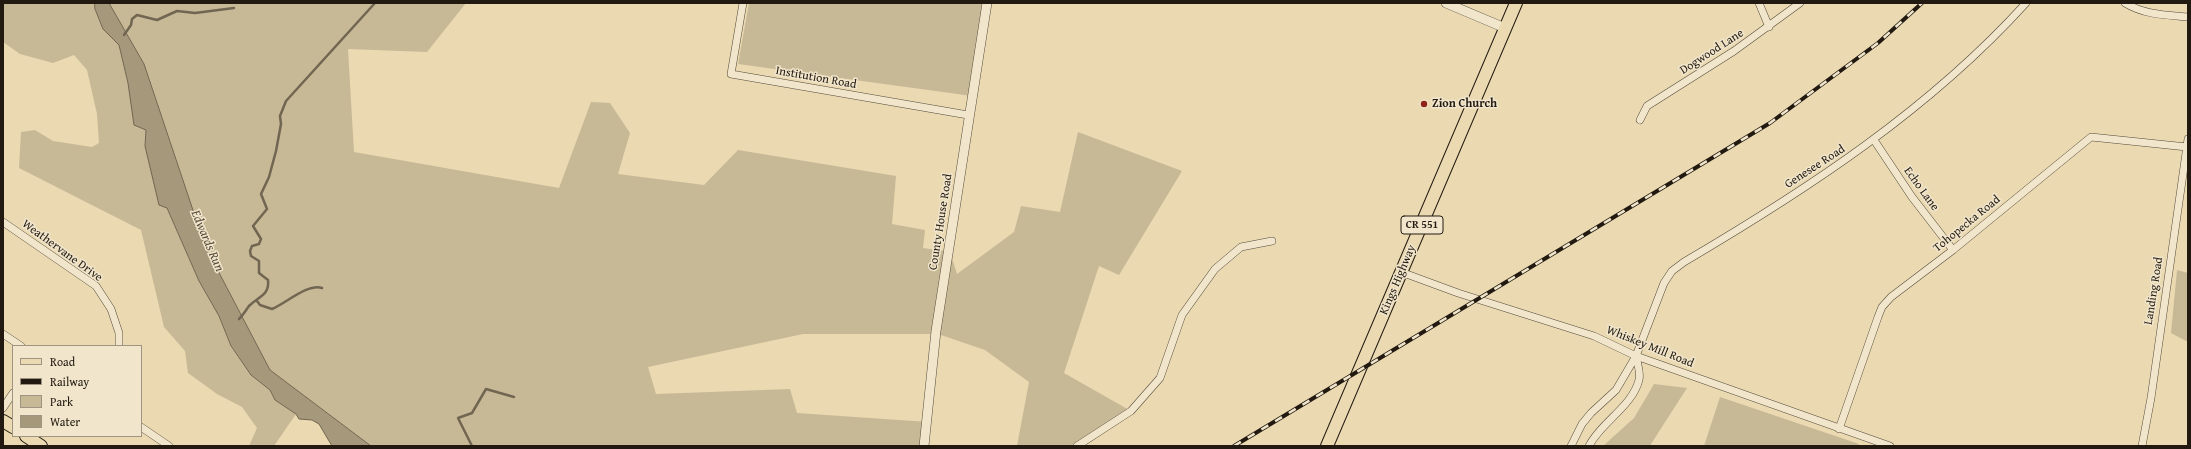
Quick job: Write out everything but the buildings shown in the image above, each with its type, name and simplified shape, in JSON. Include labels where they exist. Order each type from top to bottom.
[{"type":"main road","name":"Kings Highway","points":[[1327,446],[1516,3]]},
{"type":"main road","points":[[3,421],[12,426]]},
{"type":"main road","points":[[28,437],[41,446]]},
{"type":"street","name":"Institution Road","points":[[743,3],[731,74],[968,115]]},
{"type":"street","name":"County House Road","points":[[924,446],[936,331],[968,115],[987,3]]},
{"type":"street","points":[[1446,3],[1505,28]]},
{"type":"street","points":[[1759,3],[1769,27]]},
{"type":"street","name":"Dogwood Lane","points":[[1640,120],[1647,106],[1703,72],[1769,27],[1800,3]]},
{"type":"street","name":"Genesee Road","points":[[1571,446],[1582,424],[1591,413],[1616,390],[1636,356],[1664,283],[1677,267],[1832,170],[1874,140],[1952,77],[2026,3]]},
{"type":"street","points":[[2125,3],[2137,11],[2188,17]]},
{"type":"street","name":"Tohopecka Road","points":[[1839,428],[1882,307],[1891,297],[1953,250],[2091,137],[2188,143]]},
{"type":"street","name":"Echo Lane","points":[[1874,140],[1912,197],[1953,250]]},
{"type":"street","name":"Landing Road","points":[[2142,446],[2151,398],[2188,143]]},
{"type":"street","name":"Weathervane Drive","points":[[3,222],[96,286],[111,309],[119,333],[119,345]]},
{"type":"street","points":[[1077,446],[1131,411],[1160,378],[1182,315],[1215,269],[1241,247],[1272,241]]},
{"type":"street","name":"Whiskey Mill Road","points":[[1401,272],[1460,294],[1594,336],[1636,356],[1890,446]]},
{"type":"street","points":[[3,334],[20,345]]},
{"type":"street","points":[[1588,446],[1603,426],[1633,393],[1639,380],[1636,356]]},
{"type":"street","points":[[3,408],[12,394]]},
{"type":"street","points":[[142,428],[169,446]]},
{"type":"green space","points":[[3,3],[95,3],[95,9],[103,29],[119,45],[128,83],[146,130],[145,146],[167,208],[199,281],[219,316],[231,347],[251,375],[270,390],[275,400],[296,414],[274,446],[249,446],[257,428],[242,407],[217,394],[188,373],[185,351],[164,327],[141,230],[19,168],[21,132],[35,130],[53,141],[92,147],[99,143],[97,114],[87,70],[74,55],[53,63],[20,54],[3,42]]},
{"type":"green space","points":[[109,3],[466,3],[427,52],[348,49],[354,152],[559,188],[591,102],[610,103],[630,133],[618,174],[704,185],[738,150],[896,176],[892,224],[925,230],[923,248],[950,252],[957,274],[1014,232],[1021,206],[1060,212],[1078,132],[1182,171],[1119,275],[1099,266],[1064,373],[1131,411],[1077,446],[1017,446],[1029,382],[985,350],[938,334],[803,334],[648,367],[656,394],[790,389],[797,413],[928,422],[925,446],[371,446],[270,370],[205,246],[144,64]]},
{"type":"green space","points":[[749,3],[988,3],[972,96],[738,64]]},
{"type":"green space","points":[[2177,270],[2188,273],[2188,342],[2171,333]]},
{"type":"green space","points":[[1654,384],[1687,388],[1651,446],[1603,446],[1634,418]]},
{"type":"green space","points":[[1720,397],[1859,444],[1858,446],[1704,446]]},
{"type":"water","points":[[95,3],[109,3],[144,64],[205,246],[270,370],[371,446],[332,446],[319,424],[312,420],[299,419],[296,414],[275,400],[270,390],[251,375],[231,346],[219,316],[199,281],[167,208],[159,205],[145,146],[146,130],[134,125],[128,83],[119,45],[103,29],[95,9]]},
{"type":"waterway","points":[[239,319],[249,306],[263,295],[268,285],[268,280],[259,273],[259,261],[251,256],[250,251],[252,246],[259,244],[261,239],[253,226],[267,209],[261,194],[269,177],[276,151],[281,124],[280,116],[286,101],[375,3]]},
{"type":"waterway","points":[[124,35],[131,25],[132,19],[137,15],[157,20],[177,11],[195,13],[234,8]]},
{"type":"waterway","points":[[257,301],[260,305],[272,309],[310,288],[322,288]]},
{"type":"waterway","points":[[472,446],[458,418],[472,413],[486,389],[514,397]]},
{"type":"railway","points":[[1234,446],[1770,123],[1878,43],[1922,3]]},
{"type":"place","name":"Zion Church","points":[[1424,104]]},
{"type":"water label","name":"Edwards Run","points":[[207,241]]}]
